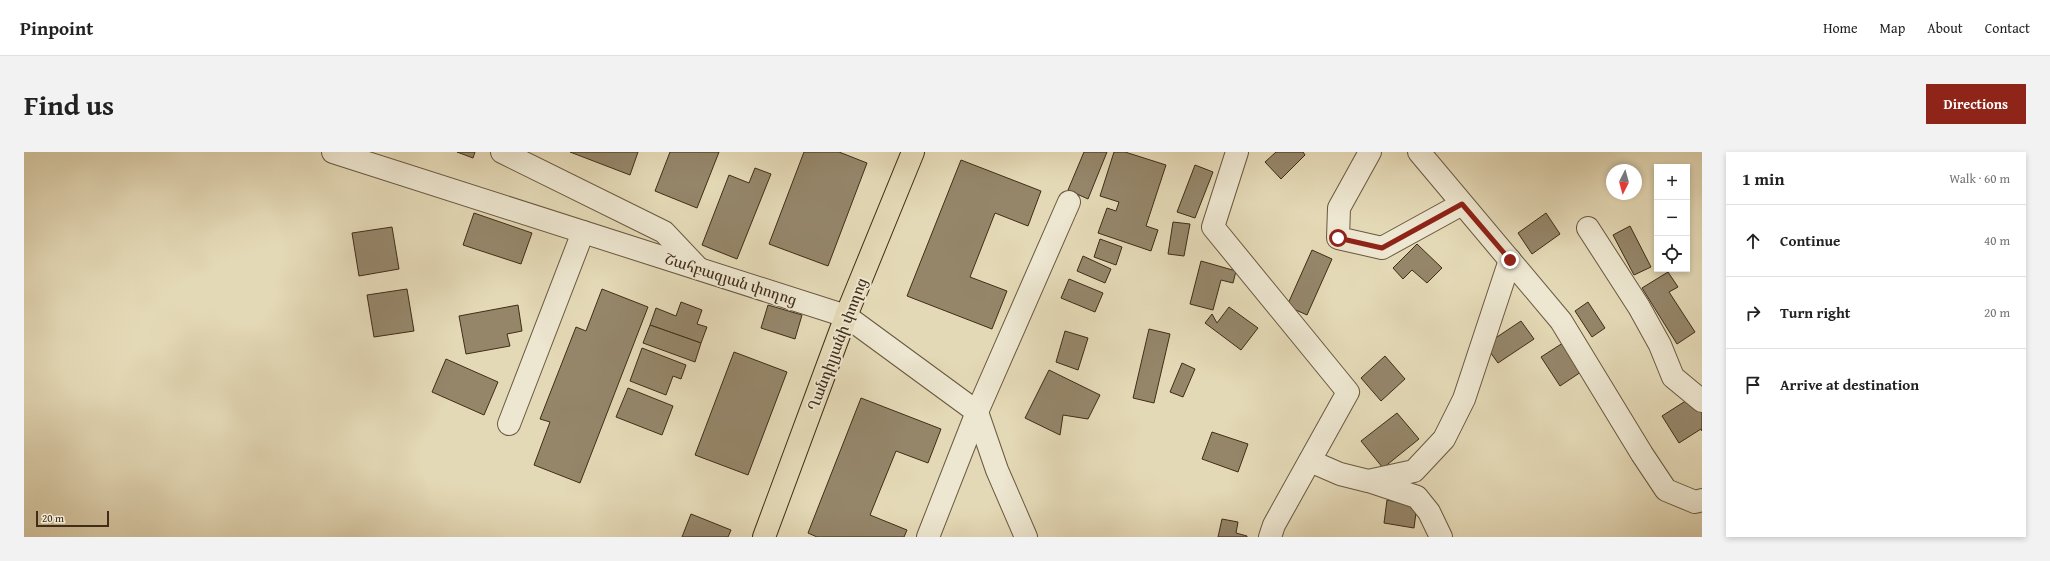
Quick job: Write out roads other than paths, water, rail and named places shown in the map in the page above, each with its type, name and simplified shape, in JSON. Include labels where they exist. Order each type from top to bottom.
[{"type":"main road","name":"Ղանդիլյանի փողոց","points":[[764,537],[846,316],[913,152]]},
{"type":"street","name":"Շահբազյան փողոց","points":[[333,152],[846,316],[977,412]]},
{"type":"street","points":[[502,152],[664,232],[701,270]]},
{"type":"street","points":[[1237,152],[1213,227],[1348,392],[1274,525],[1270,537]]},
{"type":"street","points":[[1370,152],[1340,208],[1338,238],[1382,248],[1462,204]]},
{"type":"street","points":[[1419,152],[1561,321],[1642,454],[1666,490],[1695,502],[1702,500]]},
{"type":"street","points":[[928,537],[977,412],[1069,202]]},
{"type":"street","points":[[1588,228],[1639,307],[1660,345],[1673,376],[1702,401]]},
{"type":"street","points":[[509,424],[583,232]]},
{"type":"street","points":[[1368,481],[1414,470],[1444,439],[1464,399],[1510,260]]},
{"type":"street","points":[[977,412],[997,470],[1026,537]]},
{"type":"street","points":[[1310,461],[1340,474],[1368,481],[1417,497],[1428,512],[1441,537]]}]
